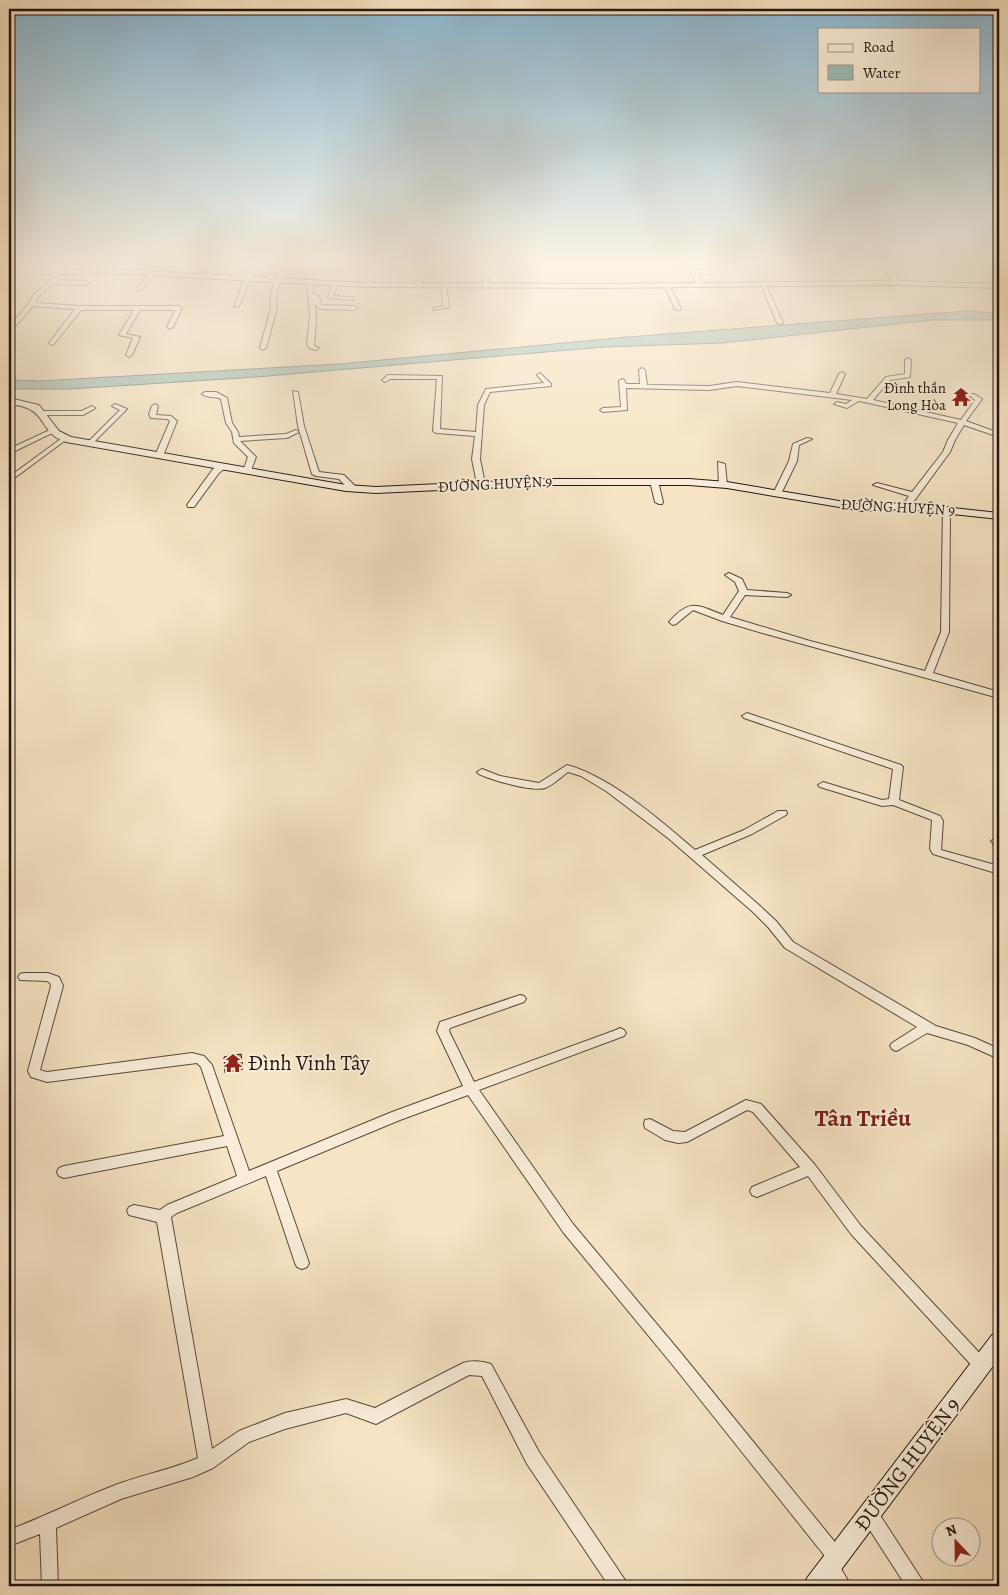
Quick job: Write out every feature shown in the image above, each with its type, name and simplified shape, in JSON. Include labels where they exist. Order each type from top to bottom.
[{"type":"street","points":[[52,343],[55,339]]},
{"type":"street","points":[[129,355],[136,339]]},
{"type":"street","points":[[263,348],[265,339]]},
{"type":"street","points":[[310,339],[311,346],[316,348]]},
{"type":"street","points":[[869,401],[888,378],[908,376],[908,360]]},
{"type":"street","points":[[642,370],[644,387]]},
{"type":"street","points":[[832,395],[842,374]]},
{"type":"street","points":[[481,484],[476,459],[481,405],[488,390],[549,385],[540,375]]},
{"type":"street","points":[[385,380],[384,378],[388,377],[439,376],[436,431],[479,434]]},
{"type":"street","points":[[603,410],[625,409],[623,383],[644,387],[709,388],[736,384],[869,401],[964,423],[999,435]]},
{"type":"street","points":[[295,392],[301,426],[316,474],[341,477],[354,489]]},
{"type":"street","points":[[205,394],[216,394],[224,398],[229,423],[238,444],[252,458],[247,471]]},
{"type":"street","points":[[906,506],[946,452],[948,442],[964,423],[979,399],[972,395]]},
{"type":"street","points":[[836,404],[847,406],[858,399]]},
{"type":"street","points":[[9,409],[13,402],[33,406],[42,413],[83,413],[92,408]]},
{"type":"street","points":[[89,444],[124,409],[115,406]]},
{"type":"street","points":[[155,406],[152,414],[153,417],[169,417],[174,421],[159,456]]},
{"type":"street","name":"ĐƯỜNG HUYỆN 9","points":[[42,413],[52,430],[64,439],[354,489],[413,489],[481,484],[654,481],[724,485],[863,508],[906,506],[946,508],[999,516]]},
{"type":"street","points":[[9,452],[52,430]]},
{"type":"street","points":[[236,439],[280,437],[296,432]]},
{"type":"street","points":[[9,480],[64,439]]},
{"type":"street","points":[[777,494],[793,461],[796,444],[809,439]]},
{"type":"street","points":[[721,464],[724,485]]},
{"type":"street","points":[[191,505],[216,471],[222,467]]},
{"type":"street","points":[[654,481],[659,502]]},
{"type":"street","points":[[877,485],[913,495]]},
{"type":"street","points":[[928,675],[945,632],[946,508]]},
{"type":"street","points":[[725,619],[743,592],[740,581],[729,575]]},
{"type":"street","points":[[743,592],[787,595]]},
{"type":"street","points":[[673,622],[692,607],[725,619],[999,694]]},
{"type":"street","points":[[747,716],[898,767],[894,802]]},
{"type":"street","points":[[482,772],[498,779],[539,786],[544,785],[567,768],[578,770],[610,789],[694,854],[772,924],[789,945],[927,1027],[942,1034],[971,1041],[999,1054]]},
{"type":"street","points":[[823,786],[882,803],[894,802],[936,818],[938,822],[935,849],[937,852],[999,870]]},
{"type":"street","points":[[694,854],[748,832],[782,813]]},
{"type":"street","points":[[24,977],[48,977],[55,980],[56,986],[34,1071],[35,1074],[47,1078],[192,1058],[200,1059],[206,1065],[245,1180]]},
{"type":"street","points":[[520,999],[444,1025],[443,1031],[471,1089],[568,1228],[676,1358],[834,1562],[843,1586]]},
{"type":"street","points":[[896,1046],[927,1027]]},
{"type":"street","points":[[164,1217],[172,1209],[387,1120],[620,1033]]},
{"type":"street","points":[[650,1124],[678,1138],[687,1137],[746,1105],[752,1105],[757,1108],[810,1169],[856,1230],[981,1365]]},
{"type":"street","points":[[64,1172],[231,1140]]},
{"type":"street","points":[[270,1169],[302,1262]]},
{"type":"street","points":[[757,1191],[810,1169]]},
{"type":"street","points":[[134,1211],[164,1217]]},
{"type":"street","points":[[164,1217],[207,1462]]},
{"type":"street","name":"ĐƯỜNG HUYỆN 9","points":[[814,1586],[870,1515],[999,1342]]},
{"type":"street","points":[[9,1538],[120,1491],[187,1471],[207,1462],[244,1436],[284,1421],[346,1406],[376,1416],[468,1368],[486,1369],[533,1458],[620,1586]]},
{"type":"street","points":[[870,1515],[916,1586]]},
{"type":"street","points":[[48,1523],[50,1586]]},
{"type":"water","points":[[602,339],[755,339],[723,343],[604,347],[256,377],[70,389],[9,389],[9,380],[40,381],[339,364]]},
{"type":"building","name":"Đình Vinh Tây","points":[[241,1054],[243,1069],[225,1073],[224,1057]]},
{"type":"place","name":"Đình thần Long Hòa","points":[[961,397]]},
{"type":"place","name":"Đình Vinh Tây","points":[[233,1063]]},
{"type":"district","name":"Tân Triều","points":[[863,1118]]}]
